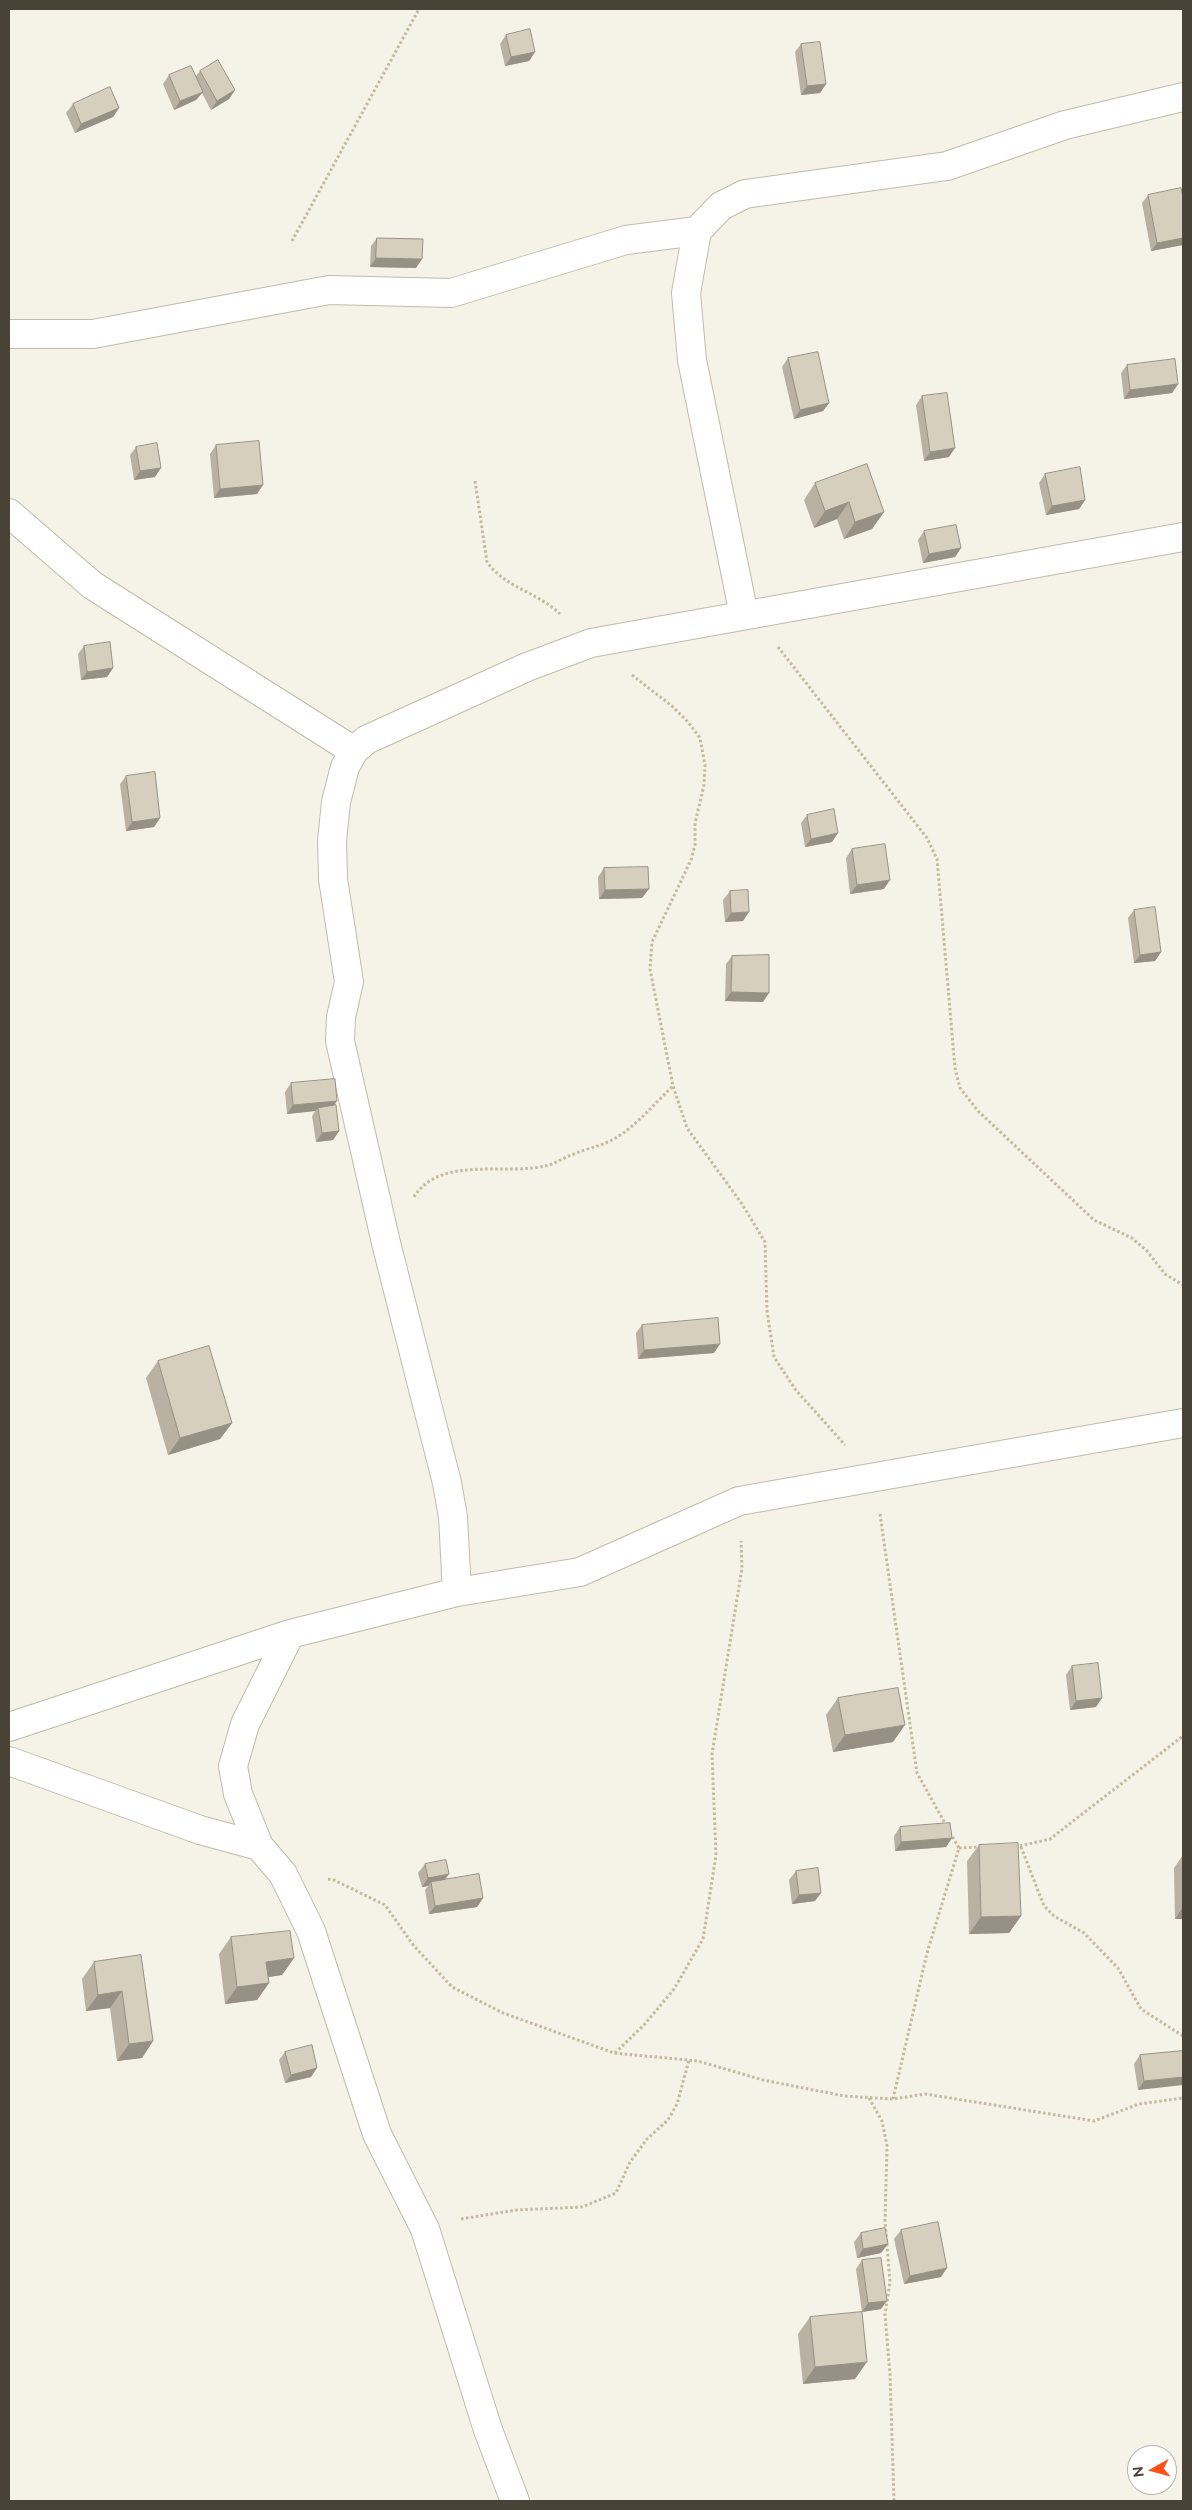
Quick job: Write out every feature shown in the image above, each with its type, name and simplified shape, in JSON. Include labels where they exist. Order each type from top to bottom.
[{"type":"street","points":[[751,615],[692,360],[686,293],[697,231],[721,206],[745,194],[947,166],[1064,125],[1183,97]]},
{"type":"street","points":[[9,334],[93,334],[329,290],[451,293],[626,240],[697,231]]},
{"type":"street","points":[[9,513],[92,585],[354,751]]},
{"type":"street","points":[[457,1592],[453,1517],[447,1483],[386,1243],[340,1041],[341,1017],[349,982],[333,879],[332,841],[338,793],[345,767],[354,751],[366,740],[527,667],[591,644],[1183,537]]},
{"type":"street","points":[[9,1727],[290,1634],[457,1592],[580,1572],[739,1501],[1183,1423]]},
{"type":"street","points":[[290,1634],[245,1724],[234,1766],[238,1794],[259,1846],[283,1874],[311,1931],[377,2134],[425,2229],[488,2430],[516,2501]]},
{"type":"street","points":[[9,1761],[200,1830],[259,1846]]},
{"type":"path","points":[[292,241],[419,9]]},
{"type":"path","points":[[475,480],[487,562],[493,571],[549,603],[591,644],[672,706],[688,722],[700,738],[705,765],[704,785],[695,822],[695,845],[691,860],[652,942],[650,969],[673,1086],[687,1128],[742,1204],[765,1242],[767,1311],[774,1357],[795,1389],[874,1477],[917,1773],[959,1848],[927,1953],[893,2099]]},
{"type":"path","points":[[751,615],[927,838],[936,859],[955,1068],[960,1088],[978,1111],[1094,1220],[1132,1238],[1147,1251],[1165,1274],[1183,1285]]},
{"type":"path","points":[[386,1243],[419,1189],[437,1176],[462,1171],[530,1168],[550,1164],[610,1141],[621,1134],[673,1086]]},
{"type":"path","points":[[614,2053],[644,2025],[674,1989],[703,1939],[716,1856],[712,1754],[742,1568],[739,1501]]},
{"type":"path","points":[[1012,1847],[1021,1847],[1050,1840],[1183,1736]]},
{"type":"path","points":[[959,1848],[986,1847]]},
{"type":"path","points":[[1021,1847],[1044,1906],[1054,1916],[1084,1933],[1118,1968],[1141,2009],[1183,2036]]},
{"type":"path","points":[[283,1874],[334,1880],[385,1905],[414,1946],[452,1987],[503,2013],[614,2053],[689,2060],[772,2082],[844,2096],[893,2099],[925,2094],[1000,2108],[1094,2121],[1139,2104],[1183,2098]]},
{"type":"path","points":[[425,2229],[474,2216],[516,2210],[582,2207],[616,2193],[630,2162],[647,2139],[668,2120],[678,2104],[689,2060]]},
{"type":"path","points":[[869,2098],[882,2121],[888,2146],[885,2221],[890,2282],[885,2315],[890,2374],[894,2501]]},
{"type":"building","points":[[530,29],[535,52],[511,57],[506,35]]},
{"type":"building","points":[[820,42],[826,84],[807,86],[801,44]]},
{"type":"building","points":[[218,60],[235,90],[217,101],[200,71]]},
{"type":"building","points":[[191,66],[203,92],[180,101],[169,75]]},
{"type":"building","points":[[110,87],[119,108],[81,124],[73,104]]},
{"type":"building","points":[[1181,188],[1183,196],[1183,238],[1157,243],[1148,195]]},
{"type":"building","points":[[377,238],[423,239],[422,259],[376,258]]},
{"type":"building","points":[[818,352],[829,403],[800,410],[788,358]]},
{"type":"building","points":[[1175,359],[1178,384],[1130,390],[1127,365]]},
{"type":"building","points":[[947,393],[955,448],[930,452],[922,396]]},
{"type":"building","points":[[259,441],[263,485],[220,489],[216,445]]},
{"type":"building","points":[[157,443],[161,468],[140,471],[136,447]]},
{"type":"building","points":[[867,464],[884,512],[855,522],[849,502],[825,511],[815,483]]},
{"type":"building","points":[[1080,467],[1085,500],[1052,506],[1045,474]]},
{"type":"building","points":[[956,525],[961,548],[929,554],[924,531]]},
{"type":"building","points":[[110,642],[113,668],[87,672],[84,646]]},
{"type":"building","points":[[155,772],[160,818],[132,822],[126,776]]},
{"type":"building","points":[[834,809],[838,833],[811,839],[807,815]]},
{"type":"building","points":[[885,844],[890,880],[857,885],[852,849]]},
{"type":"building","points":[[648,867],[649,889],[605,890],[604,868]]},
{"type":"building","points":[[748,890],[749,912],[731,913],[730,891]]},
{"type":"building","points":[[1155,907],[1161,952],[1140,955],[1134,910]]},
{"type":"building","points":[[769,955],[769,993],[731,992],[732,956]]},
{"type":"building","points":[[335,1079],[337,1101],[293,1105],[291,1083]]},
{"type":"building","points":[[336,1105],[339,1131],[322,1133],[318,1108]]},
{"type":"building","points":[[718,1318],[720,1344],[644,1350],[642,1325]]},
{"type":"building","points":[[209,1346],[232,1423],[180,1438],[158,1361]]},
{"type":"building","points":[[1098,1663],[1102,1698],[1076,1701],[1072,1666]]},
{"type":"building","points":[[898,1688],[905,1725],[845,1735],[838,1698]]},
{"type":"building","points":[[950,1823],[952,1838],[901,1842],[900,1827]]},
{"type":"building","points":[[1018,1843],[1021,1916],[981,1917],[979,1845]]},
{"type":"building","points":[[446,1860],[449,1874],[428,1878],[425,1864]]},
{"type":"building","points":[[818,1868],[821,1893],[799,1895],[796,1871]]},
{"type":"building","points":[[479,1874],[483,1898],[435,1906],[431,1882]]},
{"type":"building","points":[[290,1931],[294,1958],[266,1962],[269,1983],[237,1987],[231,1937]]},
{"type":"building","points":[[141,1955],[153,2041],[129,2044],[122,1991],[98,1995],[94,1962]]},
{"type":"building","points":[[312,2045],[317,2068],[291,2075],[285,2052]]},
{"type":"building","points":[[1183,2051],[1183,2077],[1144,2081],[1140,2055]]},
{"type":"building","points":[[938,2222],[947,2268],[910,2276],[901,2230]]},
{"type":"building","points":[[885,2228],[888,2244],[863,2249],[861,2233]]},
{"type":"building","points":[[881,2258],[887,2301],[868,2303],[862,2260]]},
{"type":"building","points":[[862,2312],[867,2362],[815,2367],[810,2317]]}]
